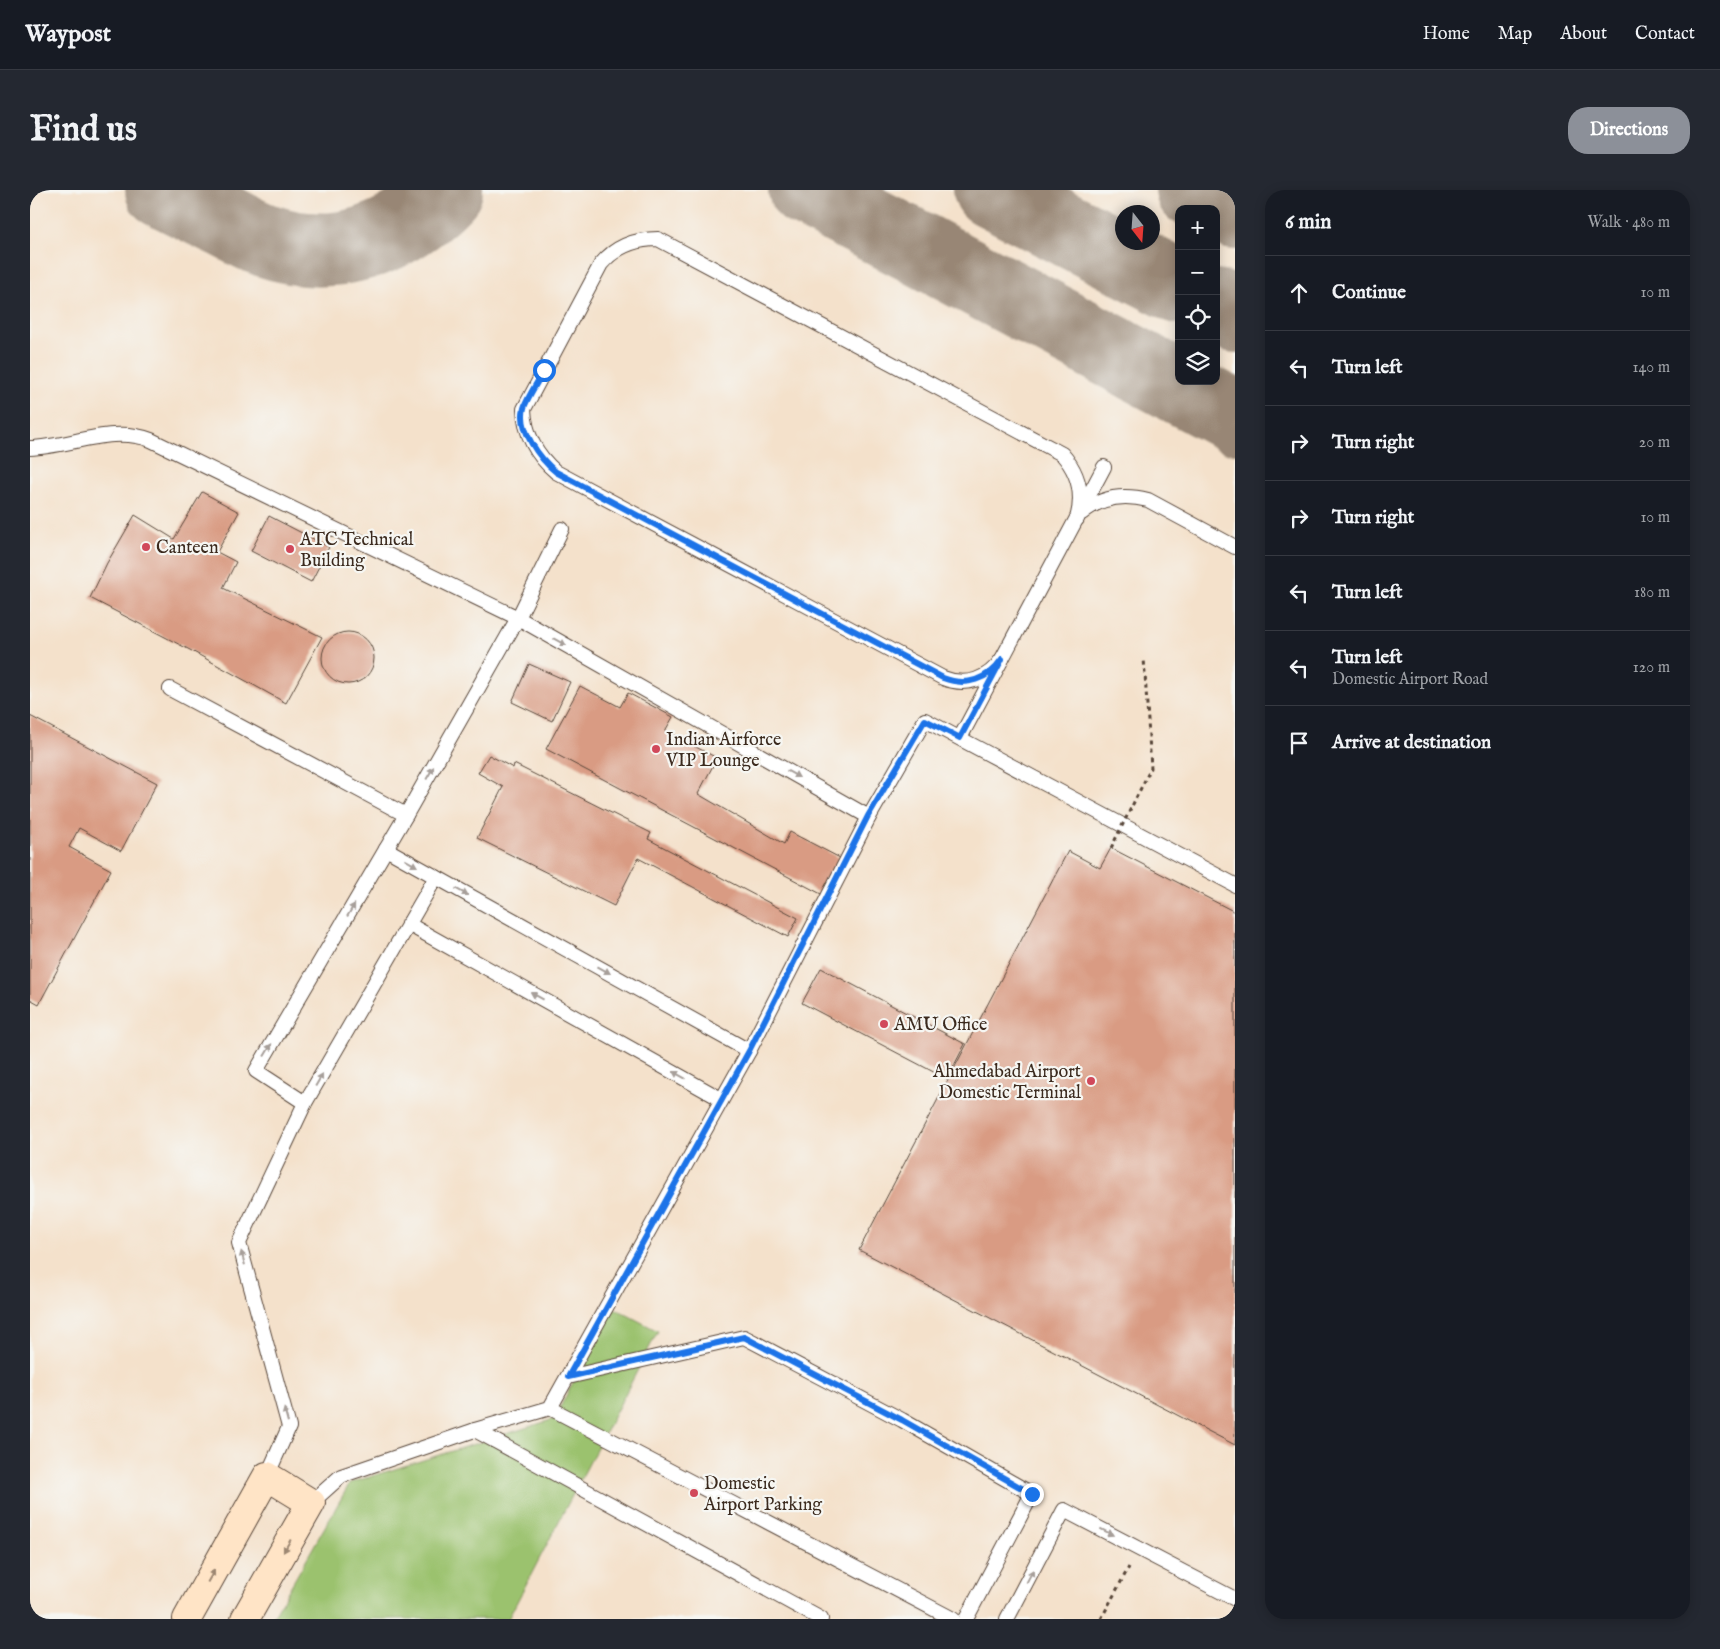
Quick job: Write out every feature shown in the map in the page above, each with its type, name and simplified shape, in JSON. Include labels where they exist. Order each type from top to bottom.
[{"type":"main road","points":[[187,1619],[267,1476],[311,1503],[245,1619]]},
{"type":"lane","points":[[1002,659],[993,671],[972,682],[957,682],[943,678],[556,472],[547,464],[532,444],[526,427],[524,408],[601,264],[608,256],[626,244],[658,239],[1062,454],[1074,470],[1080,489],[1078,517]]},
{"type":"lane","points":[[30,448],[119,435],[134,435],[147,438],[518,618],[868,816]]},
{"type":"lane","points":[[960,738],[1104,468]]},
{"type":"lane","points":[[1078,517],[1096,502],[1127,496],[1138,498],[1148,500],[1235,546]]},
{"type":"lane","points":[[306,1103],[256,1071],[406,815],[518,618],[562,529]]},
{"type":"lane","points":[[170,688],[406,815]]},
{"type":"lane","points":[[311,1503],[341,1476],[475,1430],[550,1408],[749,1051],[868,816],[925,720],[1235,885]]},
{"type":"lane","points":[[386,849],[749,1051]]},
{"type":"lane","points":[[267,1476],[289,1427],[238,1243],[306,1103],[436,877]]},
{"type":"lane","points":[[408,924],[721,1099]]},
{"type":"lane","points":[[568,1377],[744,1337],[902,1420],[1032,1494],[966,1619]]},
{"type":"lane","points":[[550,1408],[953,1619]]},
{"type":"lane","points":[[475,1430],[821,1619]]},
{"type":"lane","points":[[1007,1619],[1064,1510],[1235,1599]]},
{"type":"path","points":[[1111,848],[1151,768],[1144,658]]},
{"type":"path","points":[[1101,1619],[1139,1549]]},
{"type":"green space","points":[[612,1307],[658,1331],[508,1619],[272,1619],[350,1483],[554,1419]]},
{"type":"building","points":[[202,492],[239,512],[217,552],[236,562],[223,588],[322,637],[286,703],[90,598],[107,563],[135,515],[174,539]]},
{"type":"building","name":"ATC Technical Building","points":[[269,516],[329,547],[311,582],[251,551]]},
{"type":"building","points":[[343,632],[353,632],[367,639],[374,653],[374,663],[367,677],[353,684],[343,684],[333,680],[326,673],[322,663],[322,653],[326,643],[333,636]]},
{"type":"building","points":[[529,664],[570,682],[552,721],[512,702]]},
{"type":"building","points":[[580,686],[620,707],[628,693],[673,717],[665,731],[717,758],[698,794],[784,844],[790,832],[842,859],[823,895],[546,749]]},
{"type":"building","points":[[30,716],[157,783],[121,851],[79,828],[69,847],[111,870],[39,1004],[30,999]]},
{"type":"building","points":[[489,755],[513,768],[514,764],[651,833],[648,839],[798,918],[788,937],[638,858],[614,906],[477,838],[503,787],[478,773]]},
{"type":"building","name":"Ahmedabad Airport Domestic Terminal","points":[[1111,848],[1235,912],[1235,1445],[859,1250],[1068,851],[1100,868]]},
{"type":"building","name":"AMU Office","points":[[821,968],[965,1044],[947,1079],[802,1003]]},
{"type":"taxiway","points":[[162,190],[260,238],[290,247],[315,249],[340,248],[386,235],[428,208],[446,190]]},
{"type":"taxiway","points":[[805,190],[1235,417]]},
{"type":"taxiway","points":[[990,190],[1175,285]]},
{"type":"taxiway","points":[[1192,190],[1235,213]]},
{"type":"taxiway","points":[[1220,308],[1235,316]]},
{"type":"place","name":"Canteen","points":[[146,547]]},
{"type":"place","name":"ATC Technical Building","points":[[290,549]]},
{"type":"place","name":"Indian Airforce VIP Lounge","points":[[656,749]]},
{"type":"place","name":"AMU Office","points":[[884,1024]]},
{"type":"place","name":"Ahmedabad Airport Domestic Terminal","points":[[1091,1081]]},
{"type":"place","name":"Domestic Airport Parking","points":[[694,1493]]},
{"type":"route","points":[[544,370],[524,408],[524,421],[532,444],[539,455],[556,472],[950,681],[972,682],[993,671],[1002,659],[960,738],[925,720],[868,816],[749,1051],[568,1377],[744,1337],[902,1420],[1032,1494]]}]
